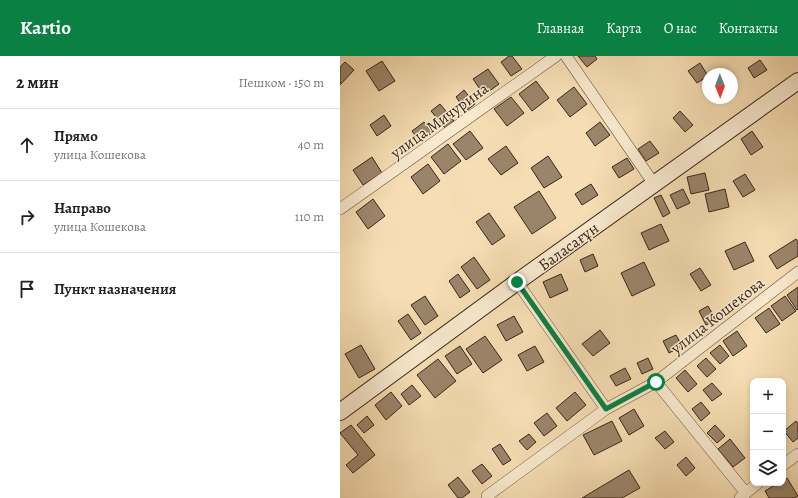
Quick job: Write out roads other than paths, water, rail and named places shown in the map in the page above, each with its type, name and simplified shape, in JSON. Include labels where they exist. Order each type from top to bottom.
[{"type":"street","name":"улица Мичурина","points":[[340,209],[556,56]]},
{"type":"street","points":[[566,56],[654,184]]},
{"type":"street","name":"Баласағұн","points":[[340,412],[517,282],[798,81]]},
{"type":"street","name":"улица Кошекова","points":[[487,497],[606,409],[656,382],[798,272]]},
{"type":"street","points":[[517,282],[606,409]]},
{"type":"street","points":[[656,382],[742,495],[754,486]]},
{"type":"street","points":[[786,463],[798,454]]}]
